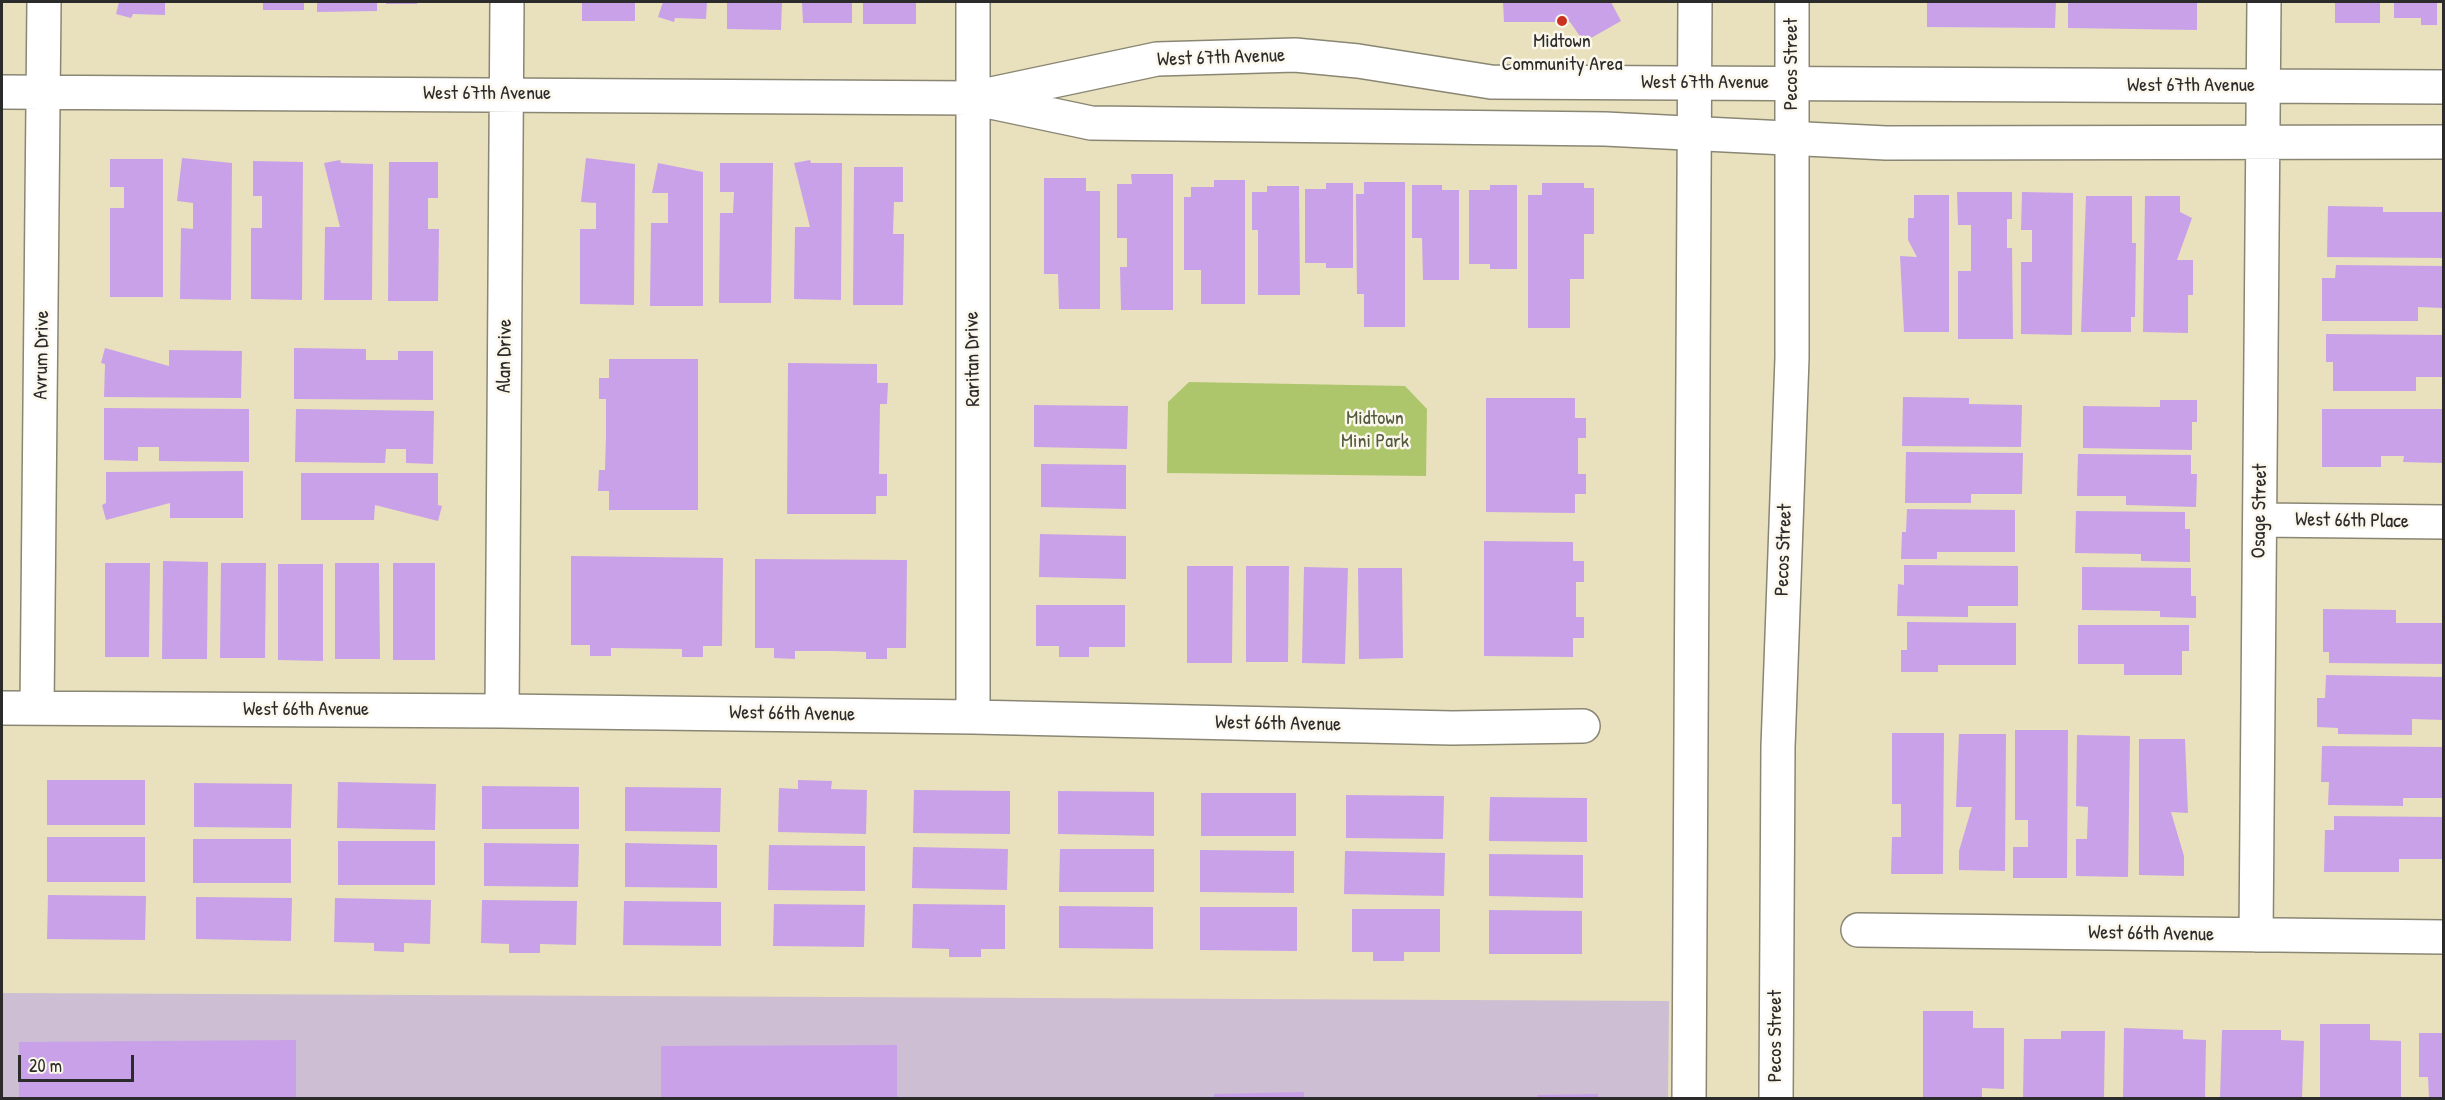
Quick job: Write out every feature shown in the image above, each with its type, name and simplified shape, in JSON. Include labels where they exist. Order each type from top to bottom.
[{"type":"street","name":"Avrum Drive","points":[[37,708],[44,2]]},
{"type":"street","name":"Alan Drive","points":[[502,711],[507,2]]},
{"type":"street","name":"Raritan Drive","points":[[973,2],[973,717]]},
{"type":"street","points":[[1689,1098],[1695,2]]},
{"type":"street","name":"Pecos Street","points":[[1776,1098],[1778,747],[1792,358],[1792,2]]},
{"type":"street","name":"Osage Street","points":[[2256,935],[2264,2]]},
{"type":"street","name":"West 67th Avenue","points":[[972,98],[1157,58],[1295,55],[1358,61],[1491,82],[2444,87]]},
{"type":"street","name":"West 67th Avenue","points":[[2,92],[507,93],[972,98],[1091,123],[1605,129],[1886,143],[2444,142]]},
{"type":"street","name":"West 66th Place","points":[[2260,520],[2444,522]]},
{"type":"street","name":"West 66th Avenue","points":[[2,708],[502,711],[973,717],[1440,727],[1583,726]]},
{"type":"street","name":"West 66th Avenue","points":[[1858,930],[2444,937]]},
{"type":"shaded area","points":[[2,993],[1669,1001],[1668,1098],[2,1098]]},
{"type":"green space","name":"Midtown Mini Park","points":[[1189,382],[1405,386],[1427,409],[1426,476],[1167,473],[1168,402]]},
{"type":"building","points":[[119,2],[165,2],[165,15],[133,14],[131,18],[116,14]]},
{"type":"building","points":[[263,2],[304,2],[304,10],[263,10]]},
{"type":"building","points":[[317,2],[377,2],[377,11],[317,12]]},
{"type":"building","points":[[386,2],[417,2],[417,4],[386,4]]},
{"type":"building","points":[[582,2],[635,2],[635,21],[582,21]]},
{"type":"building","points":[[663,2],[707,2],[706,19],[675,18],[674,22],[658,17]]},
{"type":"building","points":[[727,2],[782,2],[781,30],[727,29]]},
{"type":"building","points":[[802,2],[852,2],[852,23],[803,23]]},
{"type":"building","points":[[863,2],[916,2],[916,24],[863,24]]},
{"type":"building","name":"Midtown Community Area","points":[[1503,2],[1611,2],[1621,21],[1584,42],[1570,22],[1504,22]]},
{"type":"building","points":[[1927,2],[2056,2],[2055,28],[1927,27]]},
{"type":"building","points":[[2068,2],[2197,2],[2197,30],[2068,28]]},
{"type":"building","points":[[2335,2],[2380,2],[2380,23],[2335,23]]},
{"type":"building","points":[[2394,2],[2437,2],[2437,25],[2421,25],[2421,18],[2394,18]]},
{"type":"building","points":[[182,158],[232,163],[231,300],[180,299],[181,228],[193,229],[193,203],[177,201]]},
{"type":"building","points":[[586,158],[635,164],[634,305],[580,304],[580,229],[596,229],[596,203],[581,202]]},
{"type":"building","points":[[110,159],[163,159],[163,297],[110,297],[110,208],[124,208],[124,187],[110,187]]},
{"type":"building","points":[[340,160],[341,163],[373,164],[372,300],[324,300],[325,227],[340,227],[324,163]]},
{"type":"building","points":[[810,160],[811,163],[842,163],[841,300],[794,299],[795,227],[810,227],[794,163]]},
{"type":"building","points":[[253,161],[303,162],[302,300],[251,299],[251,228],[262,228],[262,196],[253,196]]},
{"type":"building","points":[[389,162],[438,162],[438,198],[428,198],[428,229],[439,229],[438,301],[388,301]]},
{"type":"building","points":[[658,163],[703,172],[703,306],[650,306],[651,223],[668,223],[668,193],[652,193]]},
{"type":"building","points":[[720,163],[773,163],[771,303],[719,303],[720,213],[733,213],[734,192],[720,192]]},
{"type":"building","points":[[854,167],[903,167],[903,202],[894,202],[893,234],[904,234],[903,305],[853,305]]},
{"type":"building","points":[[1131,174],[1173,174],[1173,310],[1121,310],[1120,267],[1127,267],[1127,238],[1117,238],[1117,184],[1132,184]]},
{"type":"building","points":[[1044,178],[1086,178],[1086,191],[1100,191],[1100,309],[1059,309],[1058,274],[1044,274]]},
{"type":"building","points":[[1214,180],[1245,180],[1245,304],[1201,304],[1201,270],[1184,270],[1184,197],[1191,197],[1191,187],[1214,187]]},
{"type":"building","points":[[1364,182],[1405,182],[1405,327],[1364,327],[1364,294],[1357,294],[1356,194],[1364,194]]},
{"type":"building","points":[[1326,183],[1353,183],[1353,268],[1326,268],[1326,263],[1305,263],[1305,189],[1326,189]]},
{"type":"building","points":[[1542,183],[1584,183],[1584,188],[1594,188],[1594,234],[1584,234],[1584,279],[1570,279],[1570,328],[1528,328],[1528,195],[1542,195]]},
{"type":"building","points":[[1412,185],[1442,185],[1442,190],[1459,190],[1459,280],[1423,280],[1422,238],[1412,238]]},
{"type":"building","points":[[1490,185],[1517,185],[1517,269],[1490,269],[1490,264],[1469,264],[1469,190],[1490,190]]},
{"type":"building","points":[[1267,186],[1299,186],[1300,295],[1258,295],[1258,230],[1252,230],[1252,192],[1267,192]]},
{"type":"building","points":[[1957,192],[2012,192],[2012,219],[2007,219],[2007,248],[2012,248],[2013,339],[1958,339],[1958,271],[1971,271],[1971,225],[1958,225]]},
{"type":"building","points":[[2022,192],[2073,193],[2072,335],[2021,334],[2021,262],[2032,262],[2032,230],[2021,230]]},
{"type":"building","points":[[1914,195],[1949,195],[1949,332],[1904,332],[1900,256],[1917,257],[1908,240],[1908,218],[1914,218]]},
{"type":"building","points":[[2086,196],[2132,196],[2132,243],[2136,243],[2135,317],[2131,317],[2131,332],[2081,332]]},
{"type":"building","points":[[2145,196],[2180,196],[2180,212],[2192,218],[2177,260],[2193,260],[2193,295],[2188,295],[2188,333],[2143,332]]},
{"type":"building","points":[[2328,206],[2383,207],[2383,212],[2442,212],[2442,258],[2327,257]]},
{"type":"building","points":[[2336,265],[2444,266],[2444,308],[2418,307],[2418,321],[2322,321],[2322,278],[2335,278]]},
{"type":"building","points":[[2326,334],[2444,335],[2444,377],[2416,377],[2416,391],[2333,391],[2333,362],[2326,362]]},
{"type":"building","points":[[105,348],[169,366],[169,350],[242,351],[241,398],[104,397],[105,364],[101,363]]},
{"type":"building","points":[[294,348],[366,349],[366,360],[398,360],[398,351],[433,351],[433,400],[294,399]]},
{"type":"building","points":[[609,359],[698,359],[698,510],[609,510],[609,491],[598,491],[599,470],[605,470],[606,436],[606,399],[599,399],[599,378],[609,378]]},
{"type":"building","points":[[788,363],[877,364],[877,383],[888,383],[887,404],[880,404],[879,474],[887,474],[887,496],[876,496],[876,514],[787,514]]},
{"type":"building","points":[[1903,397],[1969,398],[1969,404],[2022,405],[2021,447],[1902,446]]},
{"type":"building","points":[[1486,398],[1575,398],[1575,418],[1586,418],[1586,438],[1578,438],[1578,474],[1586,474],[1586,494],[1575,494],[1575,513],[1486,512]]},
{"type":"building","points":[[2160,400],[2197,400],[2197,422],[2192,422],[2192,450],[2083,448],[2083,406],[2160,407]]},
{"type":"building","points":[[1034,405],[1128,406],[1127,449],[1034,447]]},
{"type":"building","points":[[104,408],[249,409],[249,462],[159,461],[159,447],[138,447],[138,461],[104,460]]},
{"type":"building","points":[[296,409],[434,411],[433,464],[406,463],[406,449],[386,449],[385,463],[295,462]]},
{"type":"building","points":[[2322,409],[2444,409],[2444,463],[2403,462],[2404,456],[2381,456],[2381,467],[2322,467]]},
{"type":"building","points":[[1906,452],[2023,453],[2022,494],[1971,494],[1971,503],[1905,503]]},
{"type":"building","points":[[2078,454],[2191,455],[2191,474],[2197,474],[2196,507],[2126,505],[2126,496],[2077,496]]},
{"type":"building","points":[[1041,464],[1126,465],[1126,509],[1041,507]]},
{"type":"building","points":[[243,471],[243,518],[170,518],[170,503],[106,520],[102,505],[106,503],[106,472]]},
{"type":"building","points":[[301,473],[438,473],[438,505],[442,506],[438,521],[375,505],[374,520],[301,520]]},
{"type":"building","points":[[1907,509],[2015,510],[2015,552],[1937,552],[1937,559],[1901,559],[1902,532],[1906,532]]},
{"type":"building","points":[[2076,511],[2185,512],[2185,529],[2190,529],[2190,562],[2141,561],[2141,554],[2075,553]]},
{"type":"building","points":[[1040,534],[1126,536],[1126,579],[1039,577]]},
{"type":"building","points":[[1484,541],[1573,542],[1573,561],[1584,561],[1584,582],[1576,582],[1576,617],[1584,617],[1584,638],[1573,638],[1573,657],[1484,656]]},
{"type":"building","points":[[571,556],[723,558],[722,646],[703,646],[703,657],[682,657],[682,649],[611,648],[611,656],[590,656],[590,645],[571,645]]},
{"type":"building","points":[[755,559],[907,560],[906,648],[887,648],[887,659],[866,659],[866,652],[795,651],[795,659],[774,658],[774,648],[755,648]]},
{"type":"building","points":[[163,561],[208,562],[207,659],[162,659]]},
{"type":"building","points":[[105,563],[150,563],[149,657],[105,657]]},
{"type":"building","points":[[221,563],[266,563],[265,658],[220,658]]},
{"type":"building","points":[[335,563],[379,563],[380,659],[335,659]]},
{"type":"building","points":[[393,563],[435,563],[435,660],[393,660]]},
{"type":"building","points":[[278,564],[323,564],[323,661],[278,660]]},
{"type":"building","points":[[1904,565],[2018,566],[2018,606],[1968,606],[1968,617],[1897,616],[1898,584],[1904,585]]},
{"type":"building","points":[[1187,566],[1233,566],[1232,663],[1187,663]]},
{"type":"building","points":[[1246,566],[1289,566],[1288,662],[1246,662]]},
{"type":"building","points":[[1304,567],[1348,568],[1345,664],[1302,663]]},
{"type":"building","points":[[2082,567],[2191,568],[2191,596],[2196,596],[2196,618],[2160,617],[2160,611],[2082,610]]},
{"type":"building","points":[[1358,568],[1402,568],[1403,658],[1359,659]]},
{"type":"building","points":[[1036,605],[1125,605],[1125,647],[1089,647],[1089,657],[1059,657],[1059,646],[1036,646]]},
{"type":"building","points":[[2323,609],[2396,610],[2396,623],[2444,623],[2444,664],[2329,663],[2329,652],[2323,652]]},
{"type":"building","points":[[1907,622],[2016,623],[2016,665],[1938,665],[1938,672],[1901,672],[1901,650],[1907,650]]},
{"type":"building","points":[[2078,625],[2189,625],[2189,651],[2182,651],[2182,675],[2124,675],[2124,664],[2078,664]]},
{"type":"building","points":[[2326,675],[2444,677],[2444,720],[2412,719],[2412,735],[2338,734],[2338,728],[2317,727],[2317,698],[2325,698]]},
{"type":"building","points":[[2015,730],[2068,730],[2067,878],[2013,878],[2013,847],[2028,847],[2028,820],[2015,820]]},
{"type":"building","points":[[1892,733],[1944,733],[1943,874],[1891,874],[1892,837],[1901,837],[1901,804],[1892,804]]},
{"type":"building","points":[[1959,734],[2006,734],[2005,871],[1959,870],[1959,851],[1972,807],[1956,807]]},
{"type":"building","points":[[2077,735],[2130,736],[2128,877],[2076,876],[2076,839],[2087,839],[2088,807],[2076,806]]},
{"type":"building","points":[[2139,739],[2185,739],[2188,813],[2171,812],[2184,856],[2184,876],[2139,875]]},
{"type":"building","points":[[2322,746],[2444,747],[2444,798],[2403,798],[2403,806],[2328,805],[2329,782],[2321,782]]},
{"type":"building","points":[[47,780],[145,780],[145,825],[47,825]]},
{"type":"building","points":[[798,780],[832,781],[831,789],[867,790],[866,834],[778,832],[779,788],[798,789]]},
{"type":"building","points":[[338,782],[436,784],[435,830],[337,828]]},
{"type":"building","points":[[194,783],[292,784],[291,828],[194,827]]},
{"type":"building","points":[[482,786],[579,787],[579,829],[482,829]]},
{"type":"building","points":[[625,787],[721,788],[720,832],[625,831]]},
{"type":"building","points":[[914,790],[1010,791],[1010,834],[913,833]]},
{"type":"building","points":[[1058,791],[1154,792],[1154,836],[1058,834]]},
{"type":"building","points":[[1201,793],[1296,793],[1296,836],[1201,836]]},
{"type":"building","points":[[1346,795],[1444,796],[1443,839],[1346,838]]},
{"type":"building","points":[[1490,797],[1587,798],[1587,842],[1489,841]]},
{"type":"building","points":[[2334,816],[2444,817],[2444,859],[2399,859],[2399,872],[2324,872],[2325,830],[2334,830]]},
{"type":"building","points":[[47,837],[145,837],[145,882],[47,882]]},
{"type":"building","points":[[193,839],[291,839],[291,883],[193,883]]},
{"type":"building","points":[[338,841],[435,841],[435,885],[338,885]]},
{"type":"building","points":[[484,843],[579,844],[578,887],[484,886]]},
{"type":"building","points":[[625,843],[717,845],[717,888],[625,887]]},
{"type":"building","points":[[769,845],[865,846],[865,891],[768,890]]},
{"type":"building","points":[[913,847],[1008,849],[1007,890],[912,888]]},
{"type":"building","points":[[1060,849],[1154,849],[1154,892],[1059,892]]},
{"type":"building","points":[[1200,850],[1294,851],[1294,893],[1200,892]]},
{"type":"building","points":[[1345,851],[1445,853],[1444,896],[1344,894]]},
{"type":"building","points":[[1489,854],[1583,855],[1583,898],[1489,896]]},
{"type":"building","points":[[48,895],[146,896],[145,940],[47,939]]},
{"type":"building","points":[[196,897],[292,898],[291,941],[196,939]]},
{"type":"building","points":[[335,898],[431,900],[430,944],[404,943],[404,952],[374,951],[374,943],[334,942]]},
{"type":"building","points":[[482,900],[577,901],[576,945],[540,944],[540,953],[509,953],[509,944],[481,943]]},
{"type":"building","points":[[624,901],[721,902],[721,946],[623,945]]},
{"type":"building","points":[[774,904],[865,905],[864,947],[773,946]]},
{"type":"building","points":[[913,904],[1005,905],[1005,949],[981,949],[981,957],[949,957],[949,949],[912,948]]},
{"type":"building","points":[[1059,906],[1153,907],[1153,949],[1059,948]]},
{"type":"building","points":[[1200,907],[1297,907],[1297,951],[1200,950]]},
{"type":"building","points":[[1352,909],[1440,909],[1440,952],[1404,952],[1404,961],[1373,961],[1373,952],[1352,952]]},
{"type":"building","points":[[1489,910],[1582,911],[1582,954],[1489,954]]},
{"type":"building","points":[[1923,1011],[1973,1011],[1973,1028],[2004,1028],[2004,1089],[1982,1088],[1982,1098],[1923,1098]]},
{"type":"building","points":[[2320,1024],[2370,1024],[2370,1040],[2401,1041],[2401,1098],[2320,1098]]},
{"type":"building","points":[[2124,1028],[2183,1030],[2183,1039],[2206,1040],[2205,1098],[2123,1098]]},
{"type":"building","points":[[2222,1030],[2281,1030],[2281,1040],[2304,1041],[2302,1098],[2220,1098]]},
{"type":"building","points":[[2061,1031],[2105,1031],[2104,1098],[2023,1098],[2024,1039],[2061,1039]]},
{"type":"building","points":[[2419,1033],[2444,1033],[2444,1098],[2429,1098],[2428,1077],[2419,1077]]},
{"type":"building","points":[[296,1040],[296,1098],[19,1098],[19,1042]]},
{"type":"building","points":[[897,1045],[897,1098],[661,1098],[661,1046]]},
{"type":"building","points":[[1304,1092],[1304,1098],[1214,1098],[1214,1094]]},
{"type":"building","points":[[1598,1094],[1598,1098],[1538,1098],[1537,1095]]},
{"type":"place","name":"Midtown Community Area","points":[[1562,21]]}]
